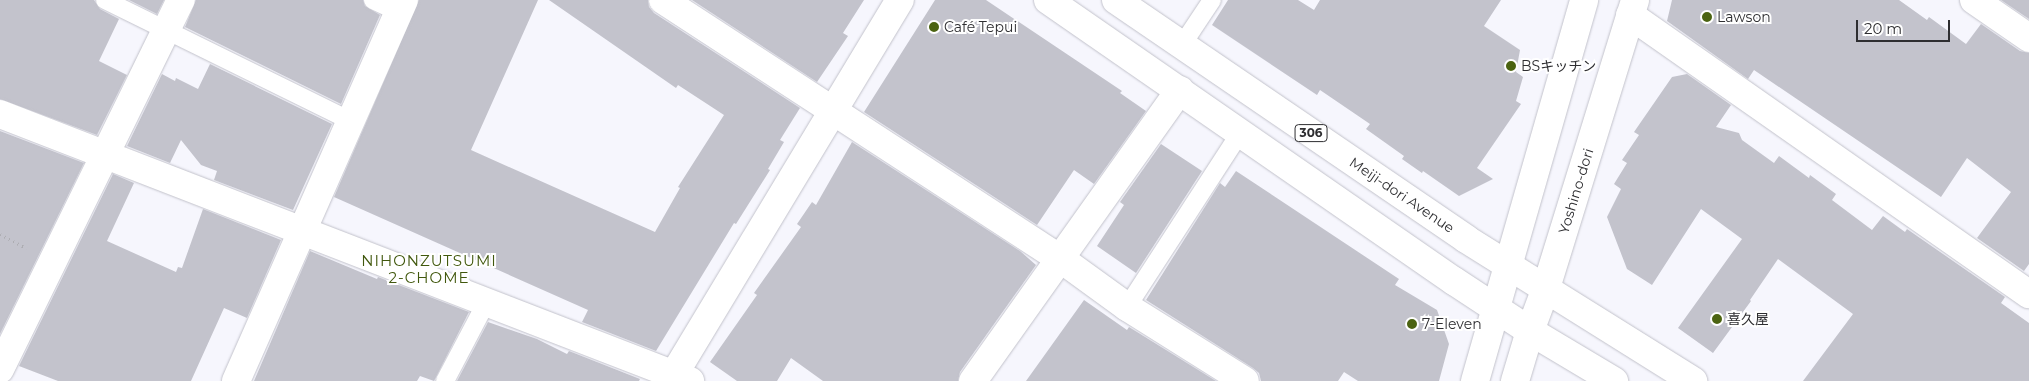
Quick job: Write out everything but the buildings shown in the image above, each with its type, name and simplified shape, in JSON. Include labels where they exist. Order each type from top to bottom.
[{"type":"street","points":[[0,370],[182,0]]},
{"type":"street","points":[[663,0],[832,112],[1061,259],[1127,307],[1242,380]]},
{"type":"street","points":[[0,114],[106,153],[678,379],[832,112],[900,0]]},
{"type":"street","points":[[1048,0],[1495,308],[1614,381]]},
{"type":"street","name":"Meiji-dori Avenue","points":[[1116,0],[1507,264],[1693,381]]},
{"type":"street","points":[[1475,381],[1584,0]]},
{"type":"street","points":[[1974,0],[2029,38]]},
{"type":"street","points":[[236,381],[402,6]]},
{"type":"street","points":[[1632,8],[2029,294]]},
{"type":"street","name":"Yoshino-dori","points":[[1516,381],[1632,8]]},
{"type":"street","points":[[973,381],[1180,90]]},
{"type":"street","points":[[0,376],[17,381]]},
{"type":"lane","points":[[105,0],[351,120]]},
{"type":"lane","points":[[373,0],[402,6]]},
{"type":"lane","points":[[1182,45],[1212,0]]},
{"type":"lane","points":[[1127,307],[1240,133]]},
{"type":"lane","points":[[445,381],[486,303]]},
{"type":"place","name":"Lawson","points":[[1707,17]]},
{"type":"place","name":"Café Tepui","points":[[934,27]]},
{"type":"place","name":"BSキッチン","points":[[1511,66]]},
{"type":"place","name":"喜久屋","points":[[1717,319]]},
{"type":"place","name":"7-Eleven","points":[[1412,324]]},
{"type":"district","name":"NIHONZUTSUMI 2-CHOME","points":[[429,268]]}]
